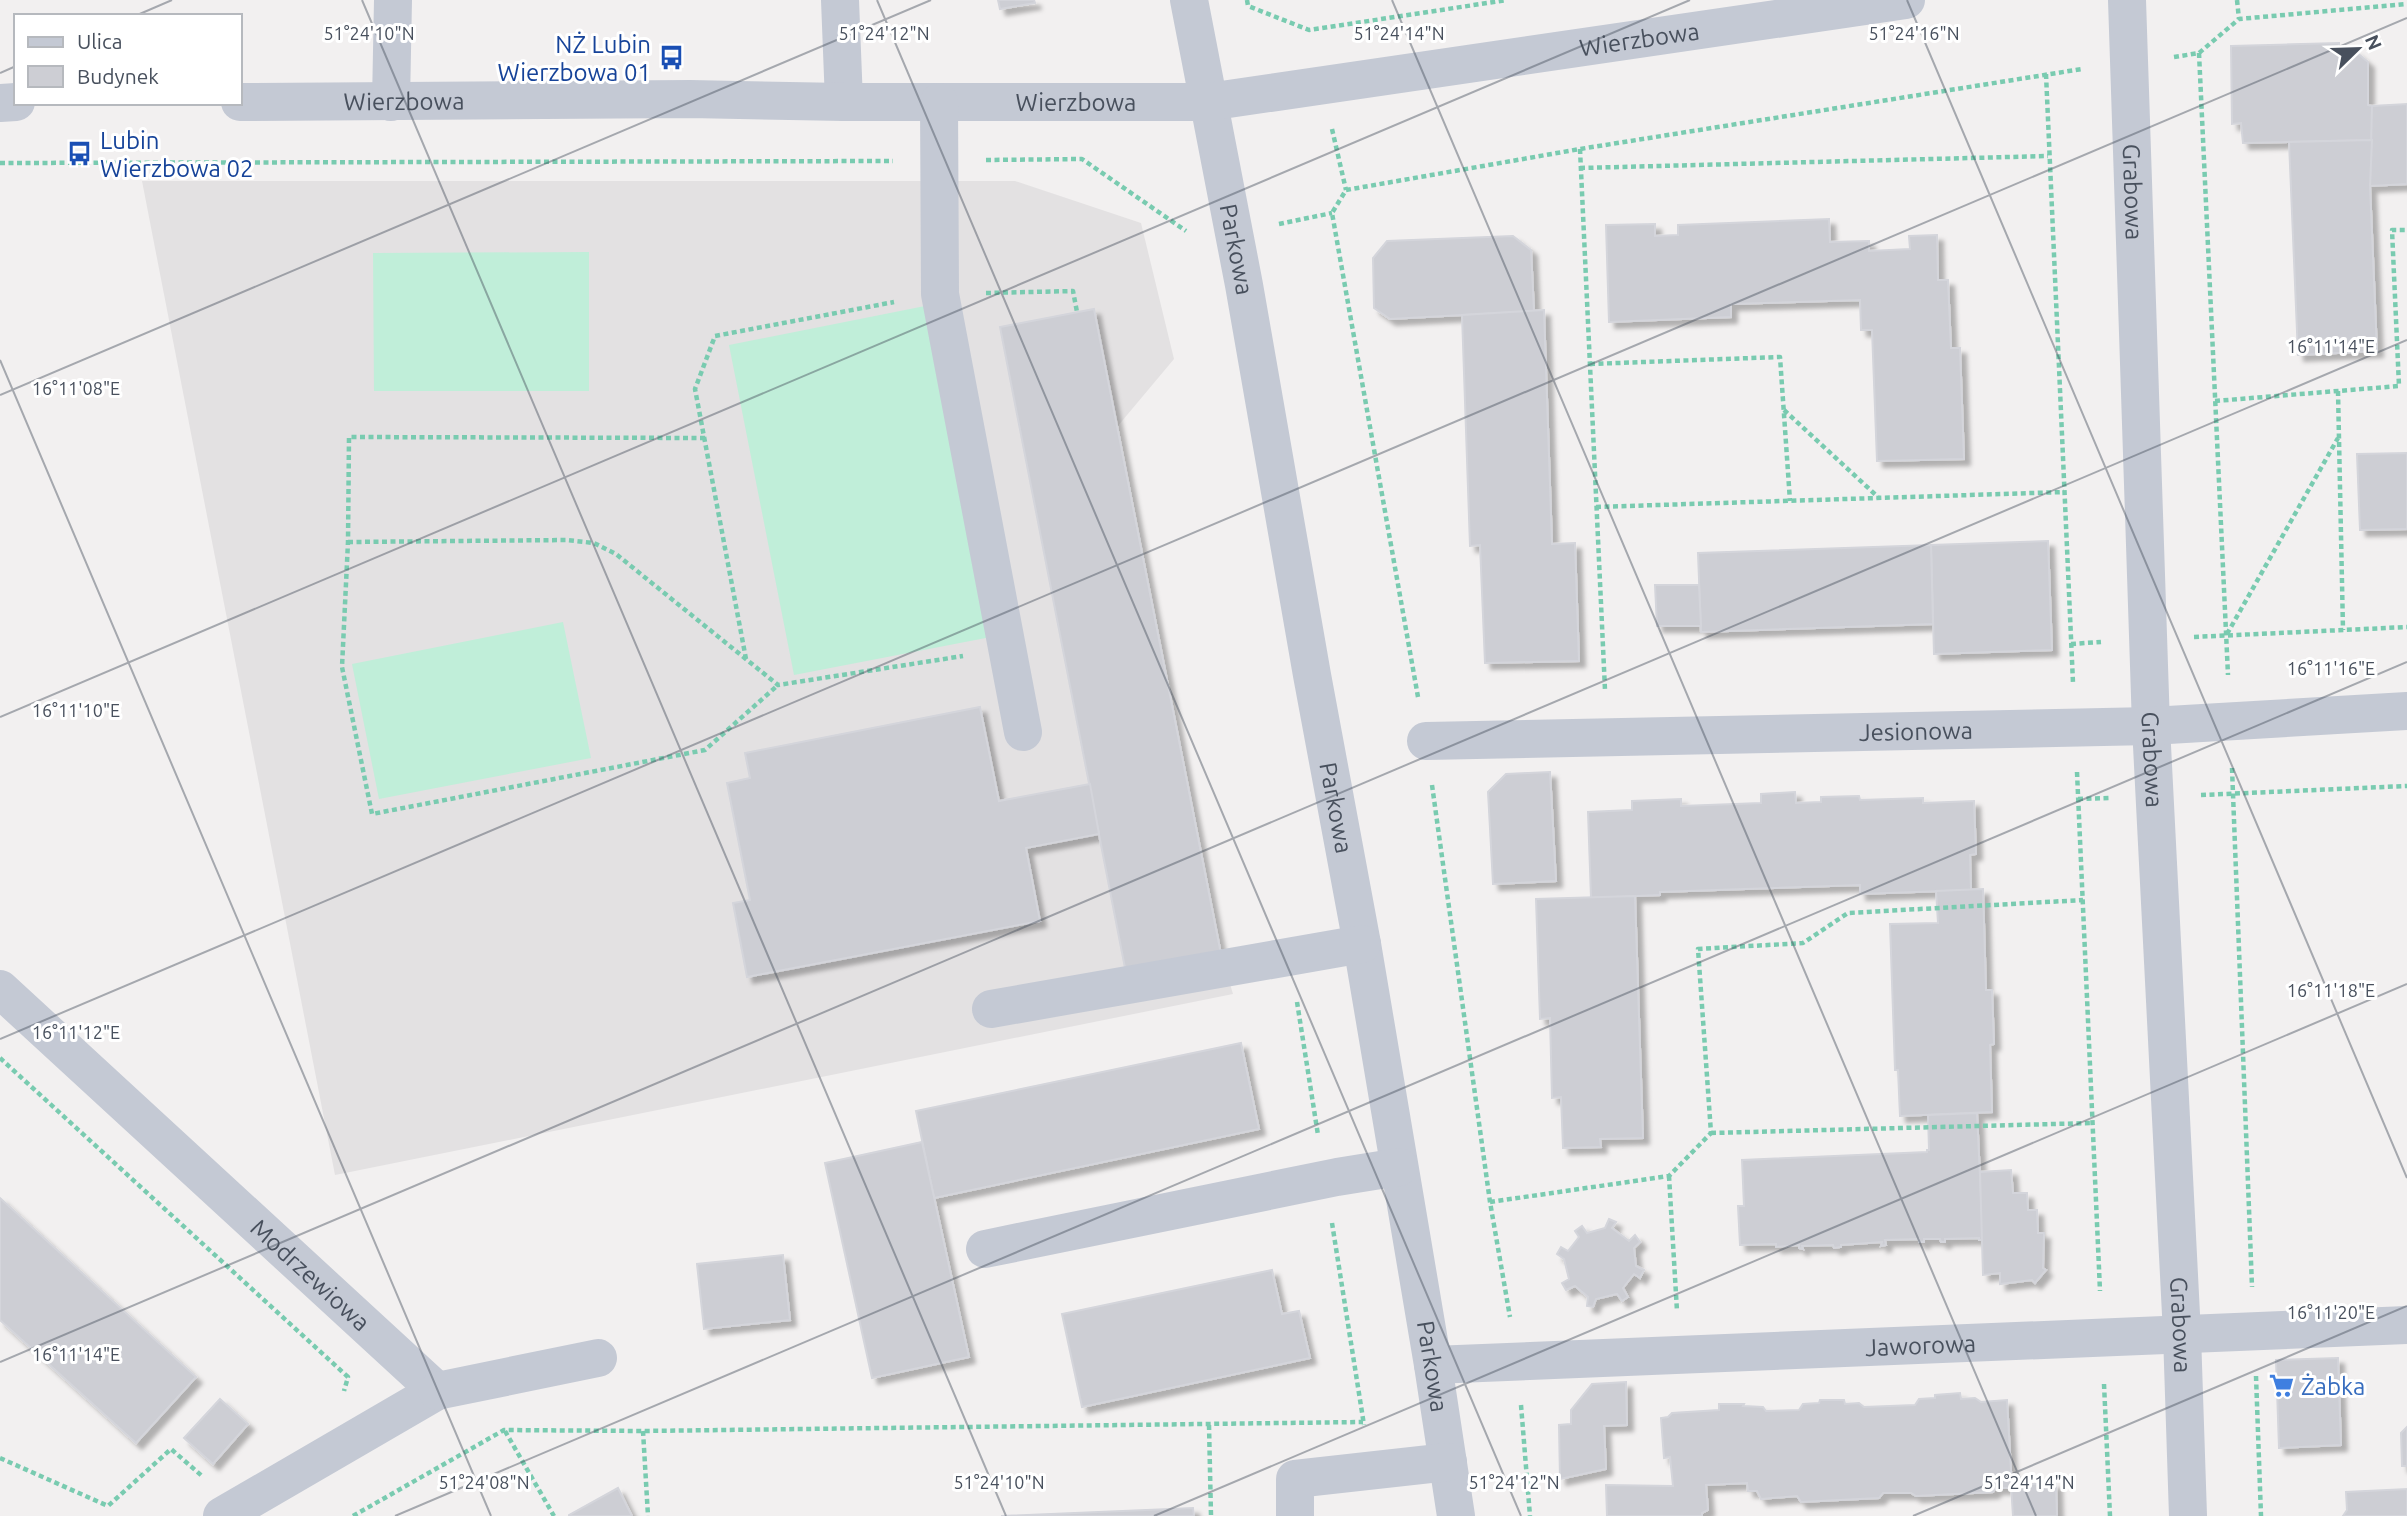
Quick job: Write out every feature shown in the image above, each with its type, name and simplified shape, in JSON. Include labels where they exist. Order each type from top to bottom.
[{"type":"street","points":[[391,102],[393,0]]},
{"type":"street","points":[[840,0],[844,102]]},
{"type":"street","name":"Parkowa","points":[[1189,0],[1244,285],[1362,944],[1456,1516]]},
{"type":"street","name":"Wierzbowa","points":[[242,102],[690,99],[844,102],[1208,102],[1906,0]]},
{"type":"street","name":"Grabowa","points":[[2127,0],[2151,726],[2182,1334],[2188,1516]]},
{"type":"street","points":[[939,102],[940,294],[1023,732]]},
{"type":"street","name":"Jesionowa","points":[[1426,741],[2151,726],[2407,711]]},
{"type":"street","points":[[991,1009],[1362,944]]},
{"type":"street","name":"Modrzewiowa","points":[[0,989],[437,1391]]},
{"type":"street","points":[[985,1249],[1337,1177],[1399,1167]]},
{"type":"street","name":"Jaworowa","points":[[1433,1365],[2407,1325]]},
{"type":"street","points":[[222,1516],[437,1391],[598,1358]]},
{"type":"street","points":[[1295,1516],[1295,1479],[1448,1462]]},
{"type":"path","points":[[1247,0],[1248,6],[1309,30],[1507,0]]},
{"type":"path","points":[[2237,0],[2239,19]]},
{"type":"path","points":[[1530,1516],[1518,1362],[1490,1202],[1426,741],[1332,213],[1346,190],[1580,149],[2046,74],[2199,53],[2239,19],[2407,4]]},
{"type":"path","points":[[2199,53],[2230,721],[2261,1516]]},
{"type":"path","points":[[2046,74],[2110,1516]]},
{"type":"path","points":[[1580,149],[1607,737]]},
{"type":"path","points":[[1580,168],[2049,156]]},
{"type":"path","points":[[2399,386],[2392,230],[2407,230]]},
{"type":"path","points":[[746,659],[695,389],[715,336],[940,294],[1073,291],[1077,312]]},
{"type":"path","points":[[1590,364],[1780,357],[1790,501]]},
{"type":"path","points":[[2215,401],[2407,385]]},
{"type":"path","points":[[2338,391],[2343,630]]},
{"type":"path","points":[[1784,409],[1879,497]]},
{"type":"path","points":[[705,438],[349,437],[348,542],[341,667],[372,814],[705,750],[778,685],[1009,649]]},
{"type":"path","points":[[2226,635],[2339,437]]},
{"type":"path","points":[[1596,507],[2064,492]]},
{"type":"path","points":[[348,542],[566,540],[594,544],[616,554],[778,685]]},
{"type":"path","points":[[2071,644],[2407,627]]},
{"type":"path","points":[[2078,799],[2407,786]]},
{"type":"path","points":[[1711,1133],[1698,949],[1802,943],[1848,913],[2083,900]]},
{"type":"path","points":[[0,1058],[348,1377],[342,1399]]},
{"type":"path","points":[[1490,1202],[1669,1176],[1711,1133],[2092,1123]]},
{"type":"path","points":[[1669,1176],[1679,1355]]},
{"type":"path","points":[[353,1516],[504,1430],[643,1431],[1363,1422]]},
{"type":"path","points":[[1209,1425],[1211,1516]]},
{"type":"path","points":[[504,1430],[554,1516]]},
{"type":"path","points":[[643,1431],[648,1516]]},
{"type":"path","points":[[0,1458],[108,1506],[171,1449],[207,1480]]},
{"type":"shaded area","points":[[142,181],[1015,181],[1141,223],[1174,359],[1117,427],[1221,954],[1233,994],[335,1175]]},
{"type":"green space","points":[[589,252],[589,391],[374,391],[373,253]]},
{"type":"green space","points":[[925,306],[991,637],[794,675],[729,345]]},
{"type":"green space","points":[[563,622],[591,758],[379,799],[352,664]]},
{"type":"building","points":[[998,0],[1034,0],[1035,3],[1000,9]]},
{"type":"building","points":[[2339,43],[2339,53],[2355,51],[2368,62],[2368,105],[2372,106],[2372,140],[2243,143],[2241,123],[2232,124],[2231,46]]},
{"type":"building","points":[[2407,104],[2407,184],[2370,186],[2372,106]]},
{"type":"building","points":[[2372,140],[2370,186],[2377,351],[2298,355],[2289,142]]},
{"type":"building","points":[[1829,219],[1830,242],[1869,241],[1869,251],[1910,249],[1909,236],[1937,235],[1938,280],[1948,280],[1951,348],[1960,348],[1964,459],[1877,461],[1872,330],[1861,330],[1860,300],[1731,304],[1731,317],[1609,322],[1606,225],[1655,224],[1655,236],[1678,235],[1678,225]]},
{"type":"building","points":[[1513,236],[1531,250],[1534,311],[1390,319],[1374,308],[1373,258],[1387,241]]},
{"type":"building","points":[[1094,309],[1221,954],[1126,973],[1000,327]]},
{"type":"building","points":[[1544,310],[1552,544],[1575,543],[1579,661],[1485,663],[1480,545],[1470,546],[1462,315]]},
{"type":"building","points":[[2407,453],[2407,529],[2360,530],[2357,454]]},
{"type":"building","points":[[2048,541],[2052,650],[1934,654],[1931,545]]},
{"type":"building","points":[[1931,545],[1933,624],[1701,632],[1698,553]]},
{"type":"building","points":[[1655,585],[1699,585],[1701,626],[1657,626]]},
{"type":"building","points":[[980,707],[999,801],[1090,784],[1099,834],[1026,848],[1040,921],[747,977],[733,903],[750,900],[727,783],[750,778],[745,753]]},
{"type":"building","points":[[1550,772],[1556,881],[1493,884],[1488,792],[1506,774]]},
{"type":"building","points":[[1795,792],[1796,803],[1821,802],[1821,797],[1859,796],[1860,800],[1923,798],[1923,803],[1974,801],[1976,854],[1970,855],[1971,890],[1860,894],[1860,885],[1660,892],[1660,895],[1591,898],[1588,812],[1632,810],[1632,801],[1681,799],[1681,806],[1761,803],[1761,794]]},
{"type":"building","points":[[1983,889],[1986,990],[1992,990],[1992,1112],[1900,1116],[1898,1070],[1895,1070],[1890,924],[1938,923],[1936,891]]},
{"type":"building","points":[[1635,896],[1643,1138],[1600,1139],[1601,1147],[1563,1148],[1561,1097],[1552,1098],[1550,1018],[1540,1019],[1536,899]]},
{"type":"building","points":[[1241,1043],[1259,1129],[934,1198],[916,1111]]},
{"type":"building","points":[[1977,1113],[1983,1240],[1885,1240],[1886,1245],[1881,1246],[1882,1242],[1841,1245],[1834,1248],[1833,1245],[1802,1246],[1803,1249],[1799,1248],[1799,1245],[1740,1245],[1738,1206],[1744,1206],[1742,1160],[1927,1152],[1928,1115]]},
{"type":"building","points":[[922,1142],[969,1357],[872,1378],[825,1163]]},
{"type":"building","points":[[2011,1170],[2013,1193],[2027,1193],[2028,1210],[2037,1210],[2038,1233],[2044,1233],[2043,1268],[2046,1270],[2035,1283],[2032,1280],[2000,1284],[2000,1273],[1983,1275],[1980,1172]]},
{"type":"building","points":[[0,1198],[196,1377],[136,1443],[0,1320]]},
{"type":"building","points":[[1609,1219],[1616,1222],[1612,1228],[1629,1241],[1635,1235],[1640,1242],[1634,1248],[1636,1266],[1644,1270],[1640,1278],[1634,1274],[1623,1288],[1628,1297],[1622,1301],[1617,1294],[1596,1299],[1593,1307],[1587,1306],[1588,1297],[1575,1286],[1566,1290],[1562,1283],[1569,1279],[1564,1259],[1557,1254],[1561,1247],[1568,1251],[1579,1237],[1575,1231],[1582,1226],[1587,1233],[1605,1228]]},
{"type":"building","points":[[783,1255],[790,1320],[704,1329],[697,1264]]},
{"type":"building","points":[[1272,1270],[1282,1314],[1299,1311],[1310,1358],[1082,1407],[1062,1314]]},
{"type":"building","points":[[2338,1358],[2341,1445],[2279,1448],[2276,1360]]},
{"type":"building","points":[[1626,1382],[1627,1425],[1604,1426],[1606,1469],[1560,1479],[1559,1425],[1571,1424],[1571,1410],[1592,1384]]},
{"type":"building","points":[[1960,1393],[1961,1399],[1975,1398],[1981,1402],[2007,1400],[2012,1488],[1996,1488],[1993,1492],[1916,1496],[1911,1493],[1883,1493],[1879,1498],[1801,1502],[1797,1496],[1761,1499],[1757,1491],[1748,1491],[1747,1483],[1706,1485],[1708,1510],[1702,1513],[1702,1516],[1607,1516],[1606,1485],[1673,1486],[1670,1457],[1664,1458],[1661,1418],[1672,1413],[1719,1410],[1719,1404],[1744,1404],[1743,1406],[1763,1407],[1766,1411],[1799,1410],[1803,1404],[1819,1403],[1820,1400],[1844,1400],[1845,1404],[1859,1403],[1864,1407],[1915,1405],[1919,1399]]},
{"type":"building","points":[[220,1399],[248,1424],[213,1464],[184,1438]]},
{"type":"building","points":[[2407,1427],[2407,1466],[2402,1466],[2401,1433]]},
{"type":"building","points":[[2056,1483],[2057,1516],[2013,1516],[2011,1485]]},
{"type":"building","points":[[618,1488],[632,1516],[569,1516],[569,1515]]},
{"type":"building","points":[[2407,1489],[2407,1516],[2343,1516],[2347,1510],[2346,1492]]},
{"type":"building","points":[[1193,1508],[1194,1516],[1001,1516]]},
{"type":"place","name":"NŻ Lubin Wierzbowa 01","points":[[671,58]]},
{"type":"place","name":"Lubin Wierzbowa 02","points":[[80,154]]},
{"type":"place","name":"Żabka","points":[[2281,1386]]}]
